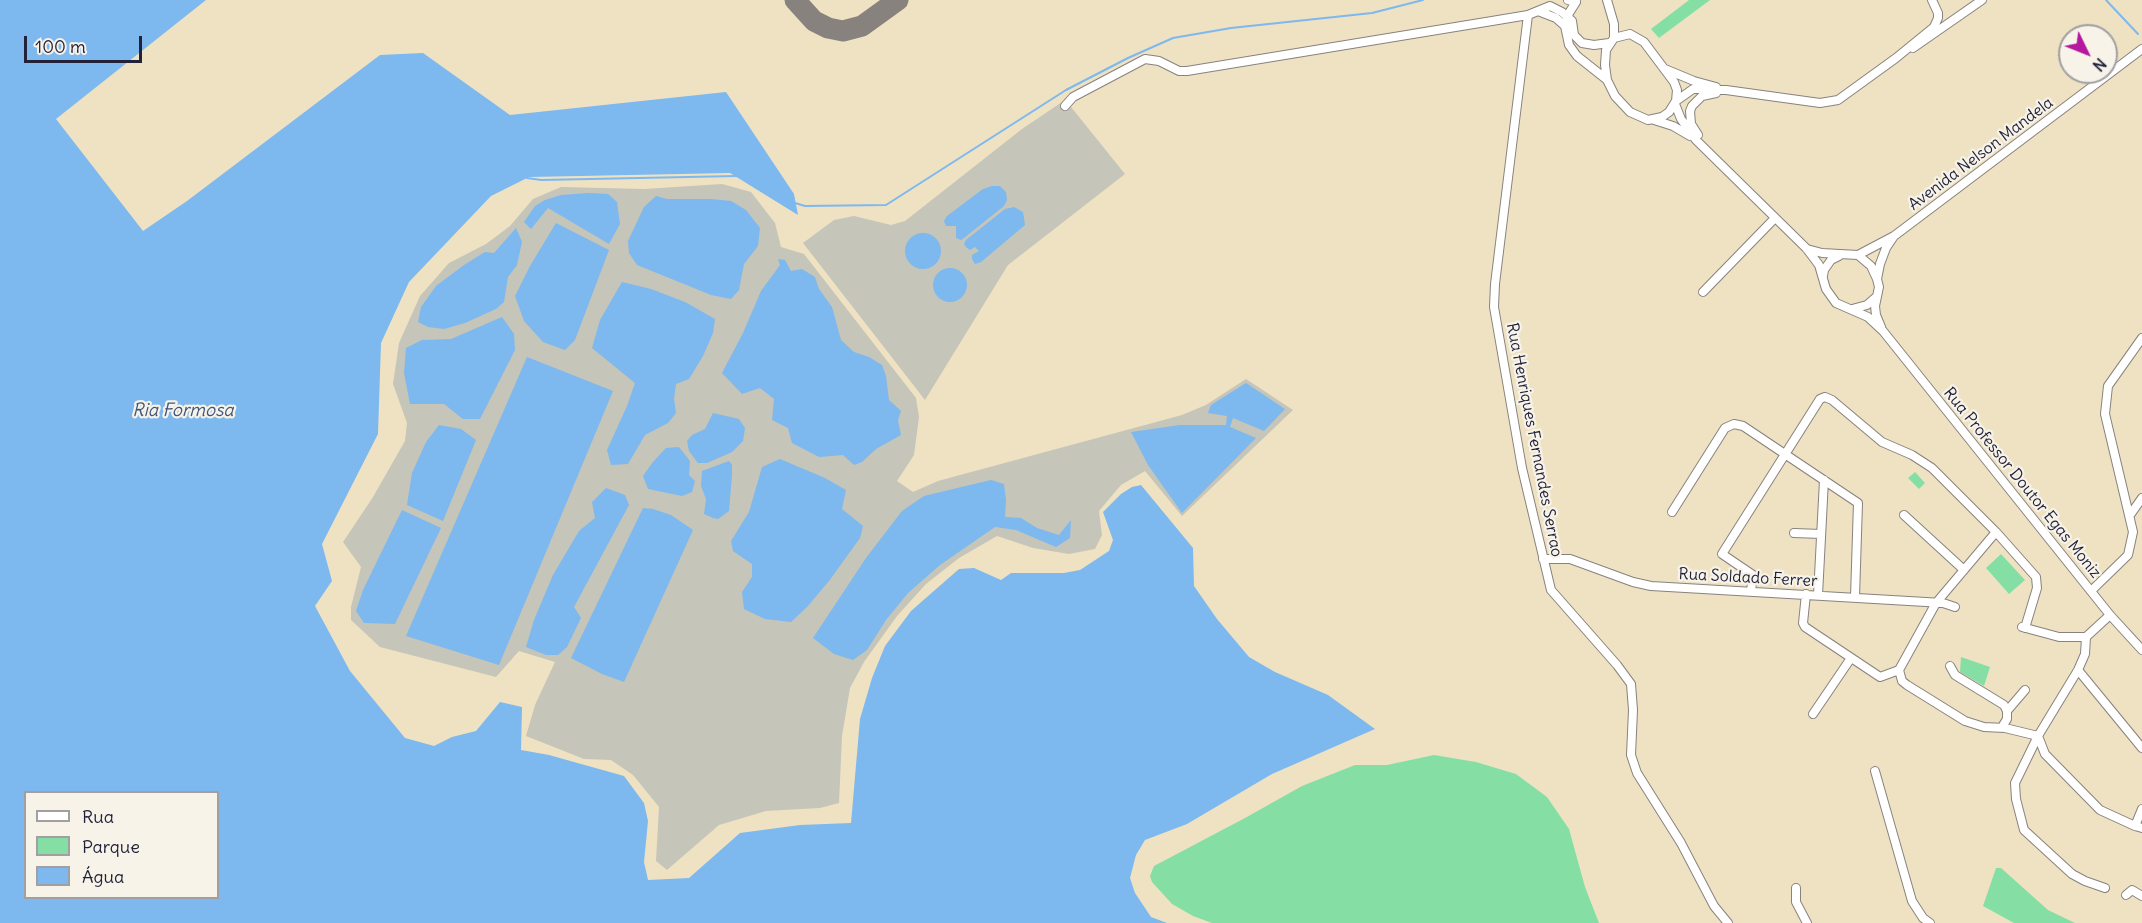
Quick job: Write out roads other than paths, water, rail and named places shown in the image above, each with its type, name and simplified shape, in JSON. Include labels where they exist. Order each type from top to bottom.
[{"type":"street","points":[[1538,11],[1546,0]]},
{"type":"street","points":[[1607,0],[1614,24],[1612,41],[1605,56],[1607,80],[1615,96],[1630,112],[1639,117],[1654,119],[1673,126],[1696,140]]},
{"type":"street","points":[[1654,119],[1669,112],[1693,89],[1726,90],[1820,103],[1846,95],[1896,58],[1936,23],[1938,13],[1932,0]]},
{"type":"street","points":[[1896,58],[1923,43],[1982,0]]},
{"type":"street","points":[[1564,26],[1572,1]]},
{"type":"street","points":[[1065,106],[1073,97],[1145,60],[1159,61],[1179,71],[1188,71],[1528,15],[1550,6],[1568,16],[1572,21],[1574,34],[1582,43],[1594,45],[1630,34],[1638,37],[1674,82],[1680,119],[1696,140],[1808,249],[1819,265],[1830,296],[1836,303],[1868,317],[1883,331]]},
{"type":"street","points":[[1538,11],[1556,18],[1564,26],[1574,53],[1607,80]]},
{"type":"street","name":"Rua Henriques Fernandes Serrao","points":[[1528,15],[1496,274],[1494,307],[1522,468],[1551,590],[1631,684],[1633,710],[1631,755],[1637,773],[1681,843],[1714,906],[1728,923]]},
{"type":"street","name":"Avenida Nelson Mandela","points":[[1858,255],[1894,236],[2142,50]]},
{"type":"street","points":[[1665,69],[1694,81],[1726,90]]},
{"type":"street","points":[[1706,150],[1691,124],[1690,111],[1696,100],[1702,96],[1726,90]]},
{"type":"street","points":[[1703,292],[1775,218]]},
{"type":"street","points":[[1877,279],[1883,256],[1894,236]]},
{"type":"street","points":[[1808,249],[1840,255],[1858,255],[1871,266],[1878,286],[1875,298],[1876,315],[1883,331]]},
{"type":"street","points":[[1823,278],[1824,270],[1831,260],[1840,255]]},
{"type":"street","points":[[1848,310],[1862,308],[1875,298]]},
{"type":"street","name":"Rua Professor Doutor Egas Moniz","points":[[1883,331],[2110,615],[2142,650]]},
{"type":"street","points":[[2091,591],[2128,555],[2133,532],[2104,414],[2108,386],[2142,338]]},
{"type":"street","points":[[1751,591],[1753,575],[1722,554],[1820,399],[1825,397],[1832,400],[1882,441],[1924,461],[1996,532],[2036,577],[2037,588],[2024,628],[2059,637],[2086,637],[2110,615]]},
{"type":"street","points":[[1672,512],[1725,428],[1734,424],[1743,426],[1858,503],[1855,597]]},
{"type":"street","points":[[1818,595],[1824,480]]},
{"type":"street","points":[[2130,515],[2142,498]]},
{"type":"street","points":[[1904,514],[1964,570]]},
{"type":"street","points":[[1806,594],[1803,623],[1805,627],[1880,677],[1899,670],[1936,603],[1996,532]]},
{"type":"street","points":[[1794,533],[1821,534]]},
{"type":"street","name":"Rua Soldado Ferrer","points":[[1543,560],[1570,559],[1633,582],[1651,586],[1855,597],[1936,603],[1955,607]]},
{"type":"street","points":[[2086,637],[2085,654],[2078,670],[2038,736],[2015,783],[2016,799],[2024,830],[2072,874],[2105,888]]},
{"type":"street","points":[[1813,714],[1851,658]]},
{"type":"street","points":[[1950,666],[1955,675],[2004,705],[2007,719],[2002,727]]},
{"type":"street","points":[[1899,670],[1902,681],[1907,685],[1965,721],[1984,727],[2002,727],[2038,736]]},
{"type":"street","points":[[2078,670],[2142,748]]},
{"type":"street","points":[[2007,711],[2025,690]]},
{"type":"street","points":[[2038,736],[2044,754],[2100,810],[2139,827],[2142,809]]},
{"type":"street","points":[[1875,771],[1912,901],[1929,923]]},
{"type":"street","points":[[1796,888],[1796,902],[1807,923]]},
{"type":"street","points":[[2126,895],[2132,890],[2142,896]]},
{"type":"water","name":"Ria Formosa","points":[[0,0],[206,0],[56,119],[143,231],[187,201],[380,55],[423,53],[510,115],[726,92],[794,194],[798,215],[730,173],[529,177],[491,196],[409,282],[381,343],[378,434],[322,544],[332,581],[315,606],[350,671],[405,738],[434,746],[452,737],[476,731],[500,702],[522,707],[521,750],[549,755],[624,776],[644,803],[648,821],[644,862],[648,880],[689,878],[740,833],[800,825],[851,823],[860,719],[872,678],[885,646],[911,611],[959,569],[974,568],[1001,580],[1011,573],[1064,573],[1080,570],[1109,551],[1113,540],[1103,512],[1121,494],[1132,487],[1141,485],[1193,548],[1194,586],[1217,619],[1249,657],[1275,672],[1328,695],[1375,729],[1272,774],[1187,824],[1145,840],[1136,855],[1130,878],[1135,893],[1151,917],[1167,923],[0,923]]},
{"type":"water","points":[[1000,186],[1006,192],[1007,200],[1004,206],[961,240],[956,238],[956,226],[946,226],[944,221],[947,216],[983,189]]},
{"type":"water","points":[[608,194],[617,202],[620,224],[609,244],[548,208],[531,229],[524,222],[535,206],[545,200],[561,195]]},
{"type":"water","points":[[656,196],[667,199],[731,201],[746,210],[760,228],[758,246],[744,264],[739,290],[731,299],[711,295],[637,265],[629,253],[628,241],[644,207]]},
{"type":"water","points":[[1014,207],[1023,212],[1025,225],[981,262],[975,264],[972,255],[979,251],[975,247],[970,250],[966,247],[964,244],[966,240],[1005,209]]},
{"type":"water","points":[[556,223],[609,250],[575,340],[565,350],[543,342],[524,321],[515,296]]},
{"type":"water","points":[[516,228],[522,242],[517,265],[508,277],[504,302],[496,309],[465,323],[444,329],[428,327],[418,322],[421,307],[436,286],[485,252],[494,253]]},
{"type":"water","points":[[923,233],[935,239],[941,251],[935,263],[923,269],[911,263],[905,251],[911,239]]},
{"type":"water","points":[[778,259],[785,260],[791,271],[802,269],[815,277],[819,289],[832,307],[841,340],[854,352],[882,365],[889,400],[901,411],[898,420],[901,435],[876,449],[862,462],[854,465],[843,455],[819,457],[792,443],[788,428],[772,420],[774,399],[760,388],[742,394],[722,373],[761,291],[780,265]]},
{"type":"water","points":[[950,268],[962,273],[967,285],[962,297],[950,302],[938,297],[933,285],[938,273]]},
{"type":"water","points":[[622,282],[651,289],[685,302],[715,319],[713,333],[703,356],[689,379],[676,384],[674,399],[676,413],[668,423],[645,435],[628,464],[611,465],[607,450],[635,383],[592,348],[600,320]]},
{"type":"water","points":[[502,317],[514,334],[515,350],[480,419],[463,419],[444,404],[410,404],[404,373],[406,348],[422,340],[451,339]]},
{"type":"water","points":[[527,357],[613,391],[499,665],[406,636]]},
{"type":"water","points":[[1246,383],[1285,409],[1264,431],[1233,418],[1230,427],[1256,438],[1182,513],[1148,465],[1131,432],[1180,425],[1226,425],[1227,416],[1208,413],[1211,405]]},
{"type":"water","points":[[713,413],[739,419],[745,428],[743,441],[732,452],[707,463],[698,463],[689,451],[687,441],[692,435],[705,429]]},
{"type":"water","points":[[439,425],[461,429],[476,440],[443,521],[407,505],[412,473],[426,442]]},
{"type":"water","points":[[679,447],[690,461],[689,475],[695,481],[692,492],[682,496],[648,489],[643,476],[653,462],[666,448]]},
{"type":"water","points":[[780,459],[825,478],[846,490],[842,509],[863,526],[860,538],[829,581],[791,622],[765,619],[744,609],[742,592],[752,577],[752,564],[733,551],[731,541],[749,512],[762,467]]},
{"type":"water","points":[[729,461],[732,465],[732,475],[729,511],[718,519],[713,518],[704,514],[706,499],[701,486],[702,471]]},
{"type":"water","points":[[991,480],[1004,484],[1005,517],[1021,518],[1037,528],[1059,535],[1071,520],[1070,538],[1056,547],[1016,530],[995,527],[940,565],[908,593],[886,620],[867,650],[853,660],[834,654],[813,638],[866,558],[902,511],[924,496]]},
{"type":"water","points":[[606,488],[625,495],[629,505],[574,607],[581,618],[567,647],[558,655],[546,655],[526,647],[534,620],[553,575],[579,531],[595,518],[592,502]]},
{"type":"water","points":[[643,508],[671,515],[693,530],[624,682],[571,658]]},
{"type":"water","points":[[402,510],[441,528],[395,624],[364,623],[356,611],[363,590]]},
{"type":"waterway","points":[[795,203],[805,206],[886,205],[1066,90],[1173,38],[1231,28],[1372,13],[1423,0]]},
{"type":"waterway","points":[[2106,0],[2138,34]]},
{"type":"waterway","points":[[527,178],[541,180],[737,176]]}]
